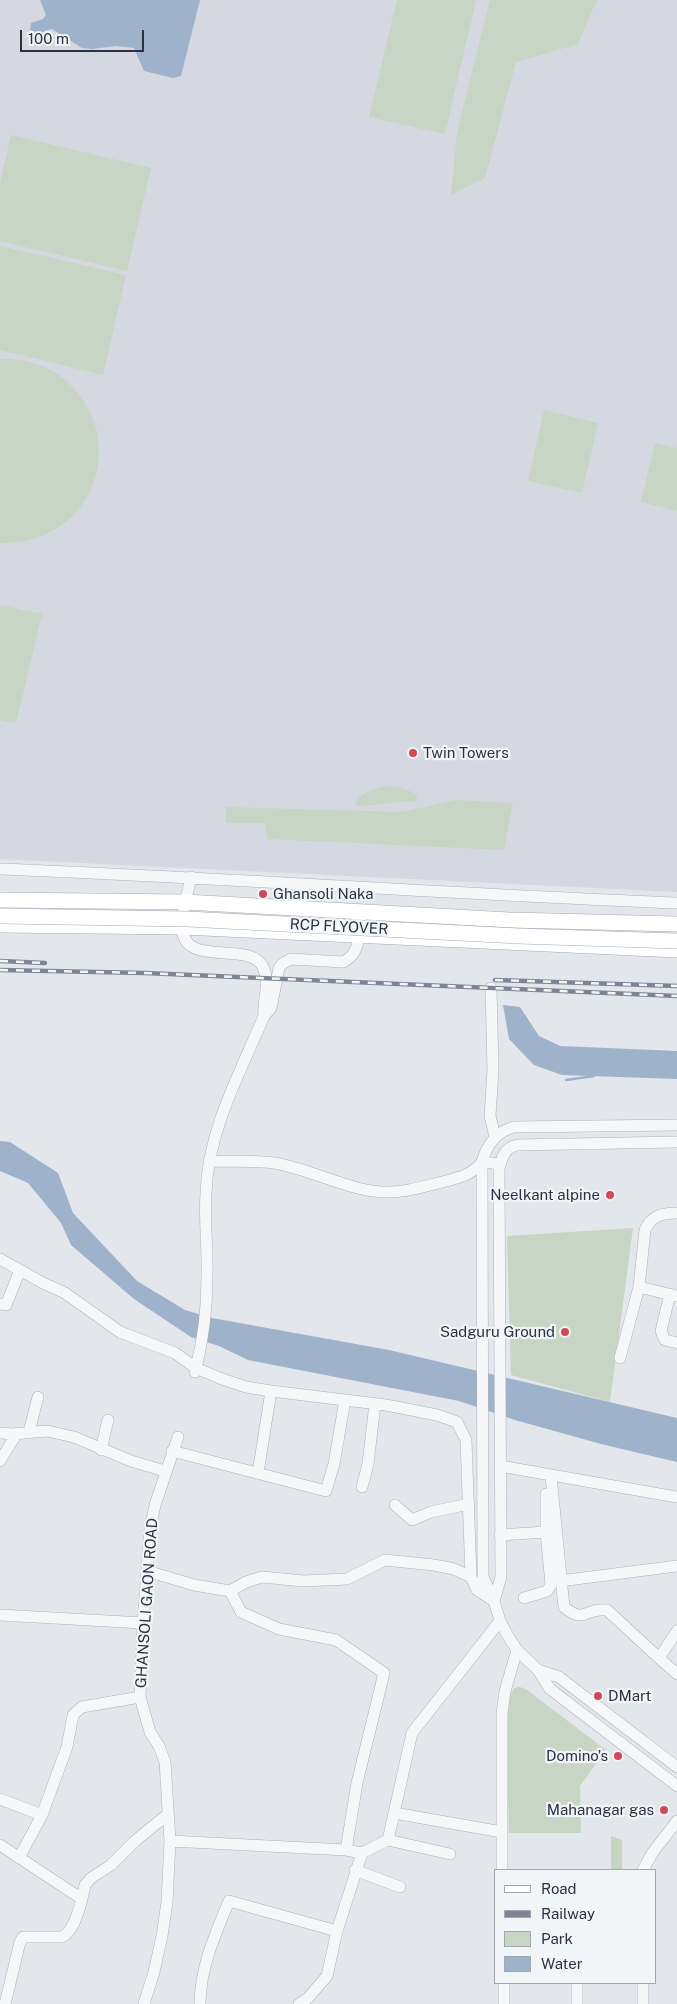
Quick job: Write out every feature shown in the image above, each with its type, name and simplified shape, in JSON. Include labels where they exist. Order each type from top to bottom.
[{"type":"main road","points":[[0,900],[186,902],[540,921],[677,924]]},
{"type":"main road","name":"RCP FLYOVER","points":[[0,908],[188,911],[519,928],[677,932]]},
{"type":"main road","name":"RCP FLYOVER","points":[[0,916],[187,919],[518,936],[677,941]]},
{"type":"main road","points":[[0,924],[182,927],[677,950]]},
{"type":"street","points":[[0,870],[191,877],[677,903]]},
{"type":"street","points":[[191,877],[182,927],[187,943],[194,948],[252,956],[260,962],[266,976],[267,990],[263,1006],[264,1016]]},
{"type":"street","points":[[196,1370],[208,1279],[206,1192],[209,1161],[214,1137],[222,1114],[264,1016],[271,1008],[279,968],[291,959],[342,962],[350,958],[355,951],[359,936],[361,912]]},
{"type":"street","points":[[491,988],[493,1070],[490,1116],[495,1137]]},
{"type":"street","points":[[677,1125],[514,1127],[503,1130],[495,1137],[489,1144],[482,1162],[483,1577],[494,1600],[500,1621],[517,1650],[538,1670],[550,1689],[677,1786]]},
{"type":"street","points":[[494,1600],[501,1577],[500,1164],[508,1149],[517,1145],[677,1142]]},
{"type":"street","points":[[209,1161],[273,1163],[381,1192],[402,1192],[450,1180],[470,1174],[482,1162]]},
{"type":"street","points":[[482,1162],[500,1164]]},
{"type":"street","points":[[620,1358],[639,1287],[645,1230],[648,1222],[666,1213],[677,1213]]},
{"type":"street","points":[[0,1259],[65,1293],[120,1332],[175,1353],[196,1370],[246,1387],[375,1404],[437,1415],[457,1422],[466,1440],[471,1577],[477,1590],[494,1600]]},
{"type":"street","points":[[0,1304],[6,1305],[20,1270]]},
{"type":"street","points":[[639,1287],[673,1301],[661,1331],[665,1340],[677,1343]]},
{"type":"street","points":[[258,1473],[271,1391]]},
{"type":"street","points":[[0,1461],[23,1433],[38,1398]]},
{"type":"street","points":[[172,1451],[326,1491],[334,1464],[345,1400]]},
{"type":"street","points":[[362,1487],[368,1464],[375,1404]]},
{"type":"street","points":[[101,1450],[108,1420]]},
{"type":"street","points":[[0,1433],[47,1431],[74,1437],[101,1450],[166,1471]]},
{"type":"street","name":"GHANSOLI GAON ROAD","points":[[144,2004],[154,1972],[167,1902],[170,1841],[165,1762],[160,1746],[150,1732],[140,1697],[143,1623],[150,1529],[155,1505],[178,1437]]},
{"type":"street","points":[[483,1446],[500,1447]]},
{"type":"street","points":[[500,1466],[677,1497]]},
{"type":"street","points":[[524,1474],[538,1477],[545,1484],[546,1532],[551,1585],[547,1592],[524,1598]]},
{"type":"street","points":[[551,1476],[564,1607],[577,1616],[584,1616],[591,1610],[607,1610],[677,1674]]},
{"type":"street","points":[[395,1505],[412,1520],[431,1512],[468,1504]]},
{"type":"street","points":[[500,1535],[546,1532]]},
{"type":"street","points":[[147,1572],[194,1585],[230,1591],[246,1582],[262,1577],[303,1580],[347,1579],[385,1560],[434,1564],[454,1569],[471,1577]]},
{"type":"street","points":[[560,1581],[677,1566]]},
{"type":"street","points":[[230,1591],[241,1612],[279,1629],[336,1640],[384,1673],[357,1783],[346,1850]]},
{"type":"street","points":[[0,1615],[143,1623]]},
{"type":"street","points":[[388,1840],[412,1733],[500,1621]]},
{"type":"street","points":[[659,1658],[677,1631]]},
{"type":"street","points":[[502,1869],[502,1714],[505,1691],[517,1650]]},
{"type":"street","points":[[538,1670],[559,1677],[677,1767]]},
{"type":"street","points":[[19,1858],[42,1815],[67,1747],[73,1715],[82,1707],[140,1697]]},
{"type":"street","points":[[0,1799],[42,1815]]},
{"type":"street","points":[[394,1813],[502,1832]]},
{"type":"street","points":[[5,2004],[20,1942],[23,1937],[62,1938],[67,1934],[72,1926],[86,1885],[91,1878],[111,1865],[134,1841],[168,1814]]},
{"type":"street","points":[[643,1869],[647,1861],[677,1821]]},
{"type":"street","points":[[668,1833],[677,1841]]},
{"type":"street","points":[[299,2004],[308,1998],[327,1976],[337,1931],[355,1870],[362,1854],[388,1840],[450,1854]]},
{"type":"street","points":[[170,1841],[346,1850],[362,1854]]},
{"type":"street","points":[[0,1845],[82,1899]]},
{"type":"street","points":[[355,1870],[400,1887]]},
{"type":"street","points":[[200,2004],[200,1983],[214,1936],[229,1901],[337,1931]]},
{"type":"street","points":[[504,1984],[504,2004]]},
{"type":"street","points":[[576,1984],[577,2004]]},
{"type":"street","points":[[643,1984],[643,2004]]},
{"type":"shaded area","points":[[0,0],[677,0],[677,892],[0,859]]},
{"type":"green space","points":[[397,0],[476,0],[445,134],[369,117]]},
{"type":"green space","points":[[490,0],[598,0],[578,44],[516,62],[485,178],[451,195],[457,133]]},
{"type":"green space","points":[[11,135],[151,168],[127,271],[0,241],[0,183]]},
{"type":"green space","points":[[0,246],[126,275],[103,375],[0,350]]},
{"type":"green space","points":[[0,359],[34,363],[50,369],[64,379],[85,403],[96,430],[99,458],[93,485],[79,508],[59,527],[32,539],[0,543]]},
{"type":"green space","points":[[544,410],[598,423],[582,493],[528,481]]},
{"type":"green space","points":[[655,443],[677,448],[677,511],[641,502]]},
{"type":"green space","points":[[0,605],[42,614],[16,723],[0,720]]},
{"type":"green space","points":[[390,786],[403,788],[416,794],[417,799],[415,801],[355,805],[357,800],[364,794],[374,789]]},
{"type":"green space","points":[[456,800],[513,803],[504,850],[268,839],[265,823],[226,823],[226,807],[401,812]]},
{"type":"green space","name":"Sadguru Ground","points":[[633,1228],[610,1402],[511,1375],[507,1236]]},
{"type":"green space","points":[[520,1687],[527,1690],[606,1750],[580,1786],[581,1833],[509,1833],[506,1715],[514,1688]]},
{"type":"green space","points":[[611,1836],[622,1840],[622,1869],[611,1869]]},
{"type":"water","points":[[40,0],[200,0],[181,76],[173,78],[144,71],[134,48],[116,46],[92,49],[82,48],[52,29],[38,34],[33,32],[30,29],[31,23],[43,19],[46,15]]},
{"type":"water","points":[[503,1005],[520,1007],[539,1036],[560,1046],[677,1051],[677,1079],[562,1075],[534,1065],[509,1039]]},
{"type":"water","points":[[0,1141],[10,1142],[58,1173],[73,1213],[137,1281],[185,1310],[212,1318],[389,1350],[677,1418],[677,1462],[601,1444],[515,1420],[459,1401],[248,1360],[219,1346],[191,1337],[134,1299],[71,1245],[61,1223],[28,1183],[0,1171]]},
{"type":"waterway","points":[[566,1080],[594,1076]]},
{"type":"railway","points":[[0,961],[45,963]]},
{"type":"railway","points":[[0,970],[145,973],[677,996]]},
{"type":"railway","points":[[495,980],[677,986]]},
{"type":"place","name":"Twin Towers","points":[[413,753]]},
{"type":"place","name":"Ghansoli Naka","points":[[263,894]]},
{"type":"place","name":"Neelkant alpine","points":[[610,1195]]},
{"type":"place","name":"Sadguru Ground","points":[[565,1332]]},
{"type":"place","name":"DMart","points":[[598,1696]]},
{"type":"place","name":"Domino's","points":[[618,1756]]},
{"type":"place","name":"Mahanagar gas","points":[[664,1810]]}]
